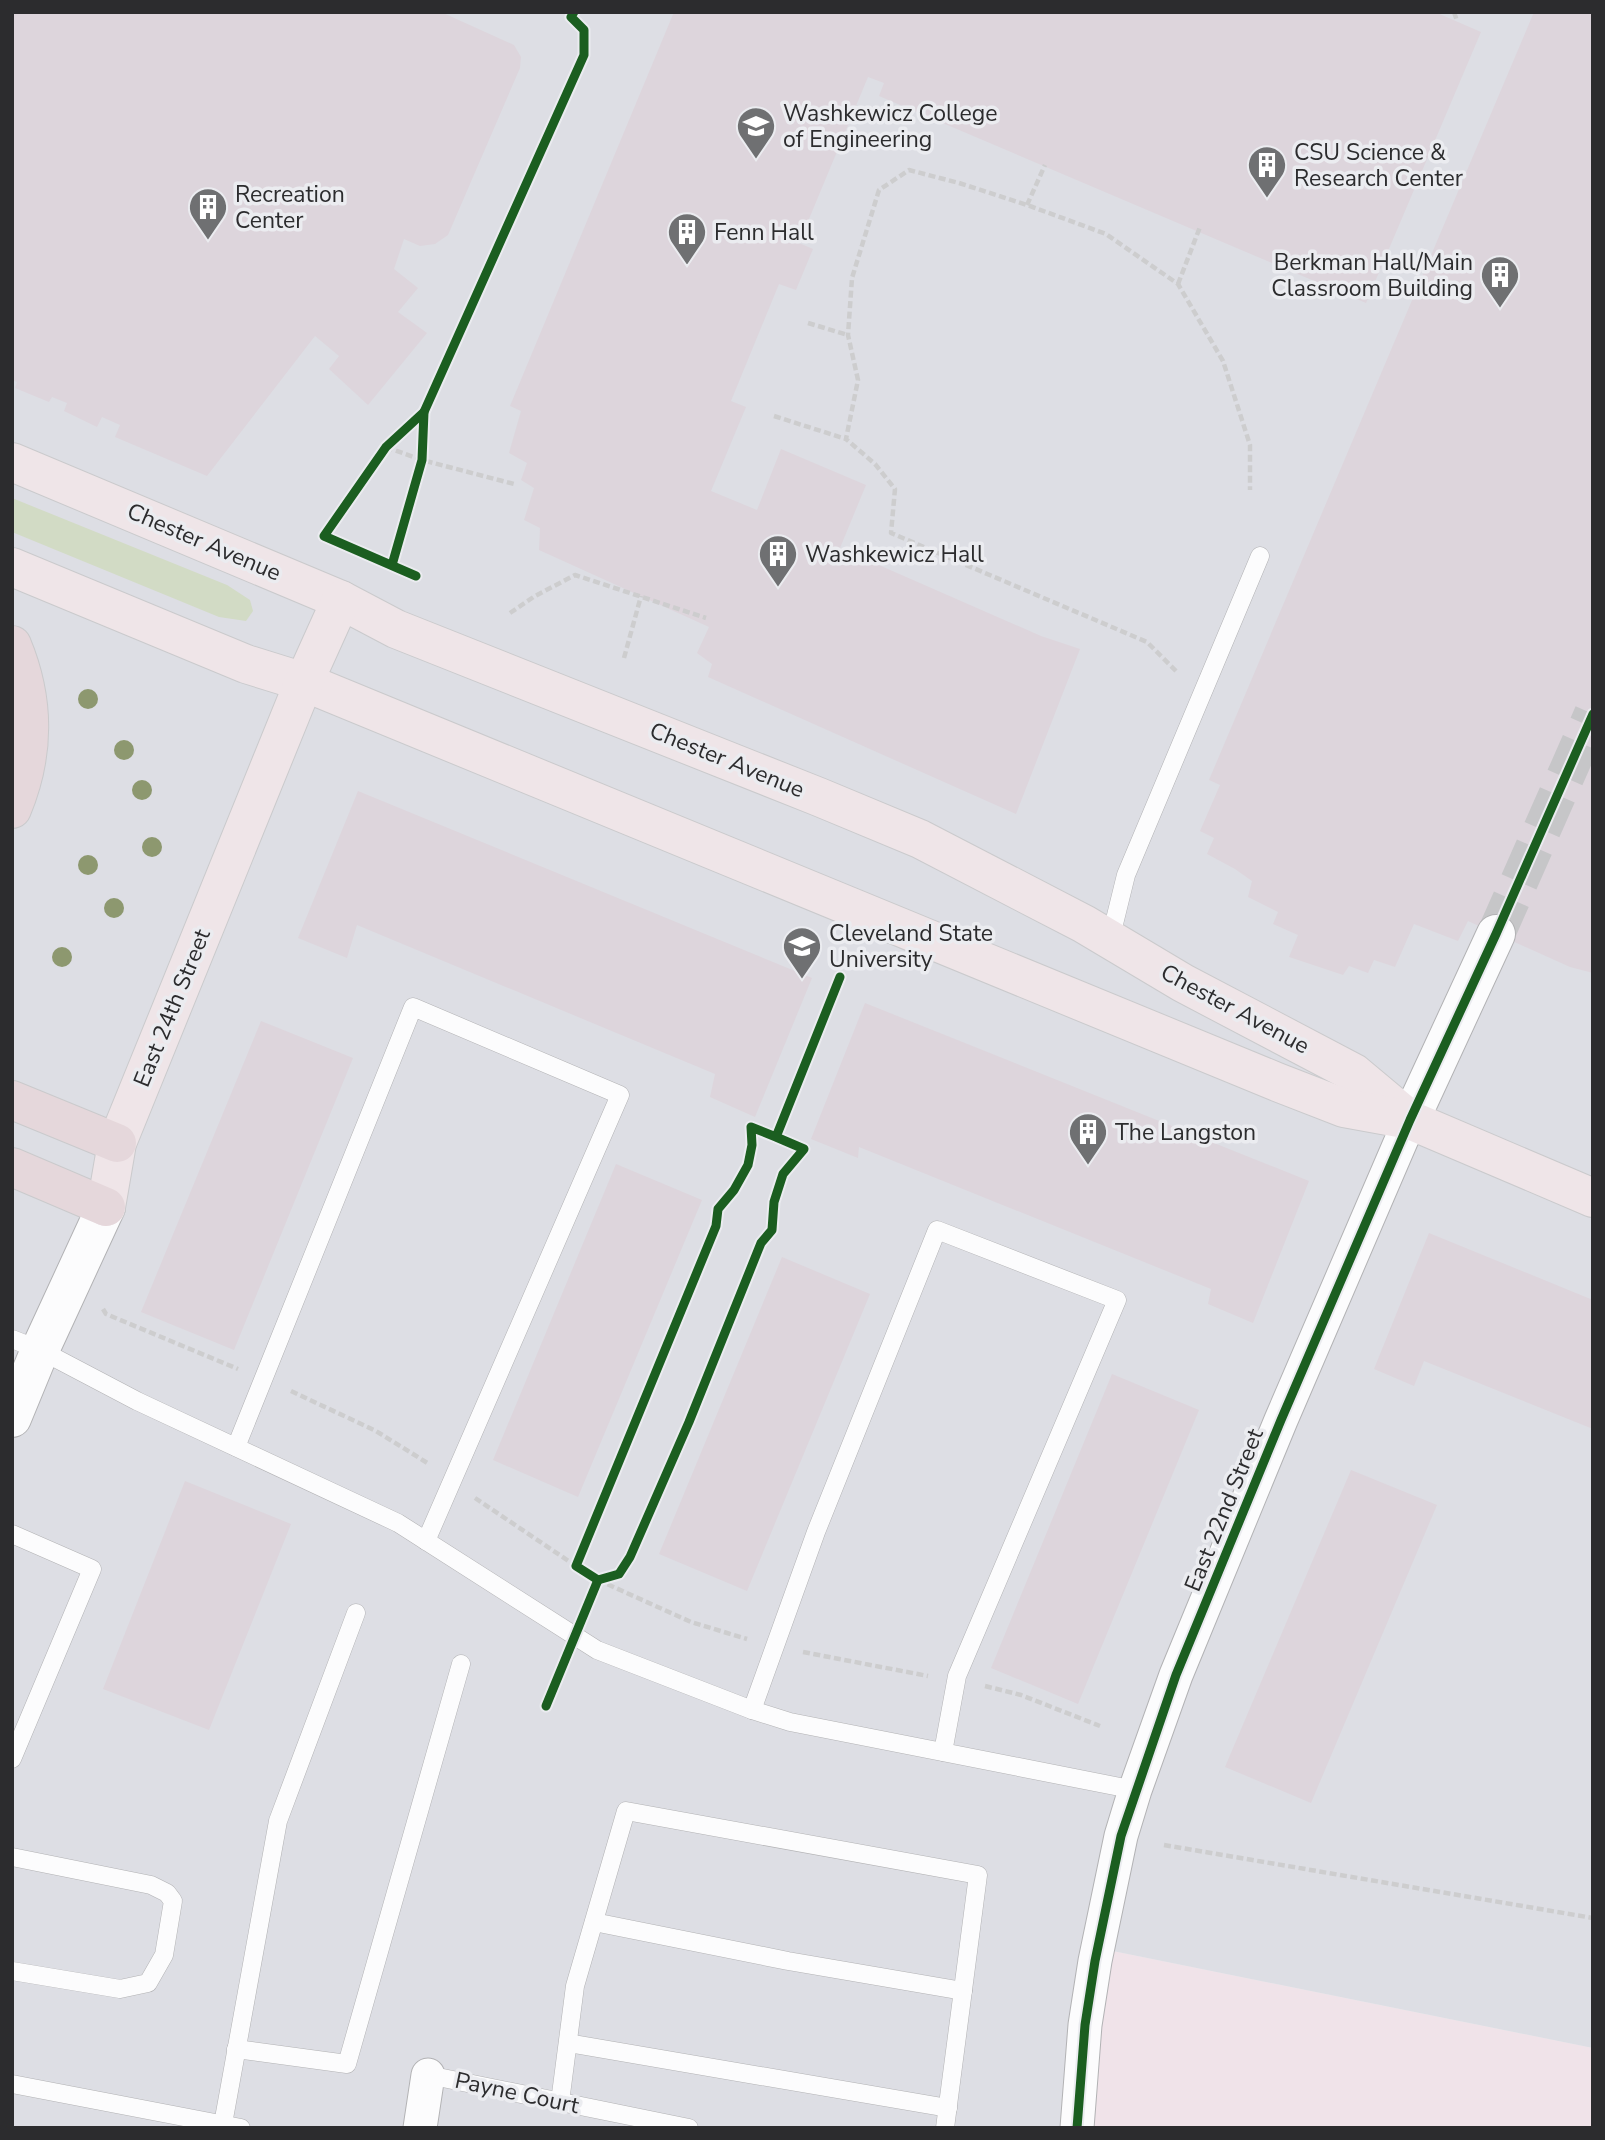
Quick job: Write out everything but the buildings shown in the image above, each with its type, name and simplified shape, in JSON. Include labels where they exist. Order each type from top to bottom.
[{"type":"highway","points":[[12,645],[26,684],[31,732],[20,790],[12,809]]},
{"type":"highway","points":[[12,1100],[117,1143]]},
{"type":"highway","points":[[12,1167],[106,1207]]},
{"type":"main road","name":"Chester Avenue","points":[[12,462],[341,600],[396,629],[920,839],[997,878],[1183,983],[1354,1073],[1410,1120]]},
{"type":"main road","name":"Chester Avenue","points":[[12,567],[246,664],[304,682],[1277,1082],[1344,1108],[1410,1120],[1593,1198]]},
{"type":"main road","name":"East 24th Street","points":[[106,1207],[117,1143],[304,682],[341,600]]},
{"type":"street","name":"East 22nd Street","points":[[1077,2128],[1085,2025],[1095,1961],[1121,1836],[1135,1790],[1176,1675],[1282,1420],[1410,1120],[1496,934]]},
{"type":"street","name":"East 24th Street","points":[[12,1418],[26,1345],[106,1207]]},
{"type":"street","points":[[420,2128],[428,2075]]},
{"type":"lane","points":[[1110,940],[1126,875],[1260,556]]},
{"type":"lane","points":[[236,1447],[412,1007],[620,1096],[426,1541]]},
{"type":"lane","points":[[752,1710],[816,1532],[937,1230],[1117,1300],[956,1681],[943,1752]]},
{"type":"lane","points":[[26,1345],[137,1401],[398,1523],[597,1650],[790,1722],[1135,1790]]},
{"type":"lane","points":[[12,1534],[92,1569],[12,1759]]},
{"type":"lane","points":[[223,2124],[278,1821],[356,1613]]},
{"type":"lane","points":[[236,2049],[347,2064],[461,1664]]},
{"type":"lane","points":[[560,2102],[575,1986],[626,1811],[978,1875],[946,2128]]},
{"type":"lane","points":[[12,1857],[151,1885],[167,1893],[173,1901],[164,1955],[148,1983],[120,1989],[12,1971]]},
{"type":"lane","points":[[594,1922],[788,1961],[963,1991]]},
{"type":"lane","points":[[568,2043],[948,2108]]},
{"type":"lane","name":"Payne Court","points":[[428,2075],[689,2128]]},
{"type":"lane","points":[[12,2084],[242,2128]]},
{"type":"path","points":[[1454,12],[1457,21]]},
{"type":"path","points":[[1027,205],[1045,165]]},
{"type":"path","points":[[846,439],[858,380],[848,335],[852,278],[879,190],[909,170],[1027,205],[1106,234],[1178,284],[1223,361],[1250,445],[1250,490]]},
{"type":"path","points":[[1178,284],[1200,227]]},
{"type":"path","points":[[808,323],[848,335]]},
{"type":"path","points":[[774,416],[846,439],[874,464],[895,489],[891,533],[1147,642],[1176,671]]},
{"type":"path","points":[[378,458],[395,438]]},
{"type":"path","points":[[386,447],[422,460],[513,484]]},
{"type":"path","points":[[418,473],[422,448]]},
{"type":"path","points":[[510,613],[575,575],[706,618]]},
{"type":"path","points":[[624,658],[641,596]]},
{"type":"path","points":[[102,1306],[106,1314],[296,1393],[376,1431],[414,1453],[576,1566]]},
{"type":"path","points":[[598,1580],[691,1622],[775,1647],[988,1686],[1021,1695],[1100,1726]]},
{"type":"path","points":[[1164,1845],[1593,1918]]},
{"type":"shaded area","name":"Cleveland State University","points":[[12,12],[1593,12],[1593,2048],[1098,1948],[1077,2128],[12,2128]]},
{"type":"shaded area","points":[[1098,1948],[1593,2048],[1593,2128],[1077,2128]]},
{"type":"green space","points":[[12,498],[227,585],[250,600],[253,611],[246,621],[219,617],[12,532]]},
{"type":"tunnel","points":[[1496,934],[1593,714]]},
{"type":"cycle path","points":[[392,565],[422,460],[424,412],[584,55],[584,30],[571,17],[574,12]]},
{"type":"cycle path","points":[[416,576],[324,536],[386,447],[424,412]]},
{"type":"cycle path","points":[[1077,2128],[1085,2025],[1095,1961],[1121,1836],[1176,1675],[1281,1420],[1410,1120],[1593,714]]},
{"type":"cycle path","points":[[776,1137],[751,1127],[752,1145],[748,1165],[734,1190],[718,1209],[716,1226],[576,1566],[598,1580],[619,1574],[630,1557],[689,1422],[761,1243],[772,1230],[774,1202],[783,1174],[804,1149],[776,1137],[840,977]]},
{"type":"cycle path","points":[[546,1706],[598,1580]]},
{"type":"place","name":"Washkewicz College of Engineering","points":[[756,160]]},
{"type":"place","name":"CSU Science & Research Center","points":[[1267,199]]},
{"type":"place","name":"Recreation Center","points":[[208,241]]},
{"type":"place","name":"Fenn Hall","points":[[687,266]]},
{"type":"place","name":"Berkman Hall/Main Classroom Building","points":[[1500,309]]},
{"type":"place","name":"Washkewicz Hall","points":[[778,588]]},
{"type":"place","name":"Cleveland State University","points":[[802,980]]},
{"type":"place","name":"The Langston","points":[[1088,1166]]}]
